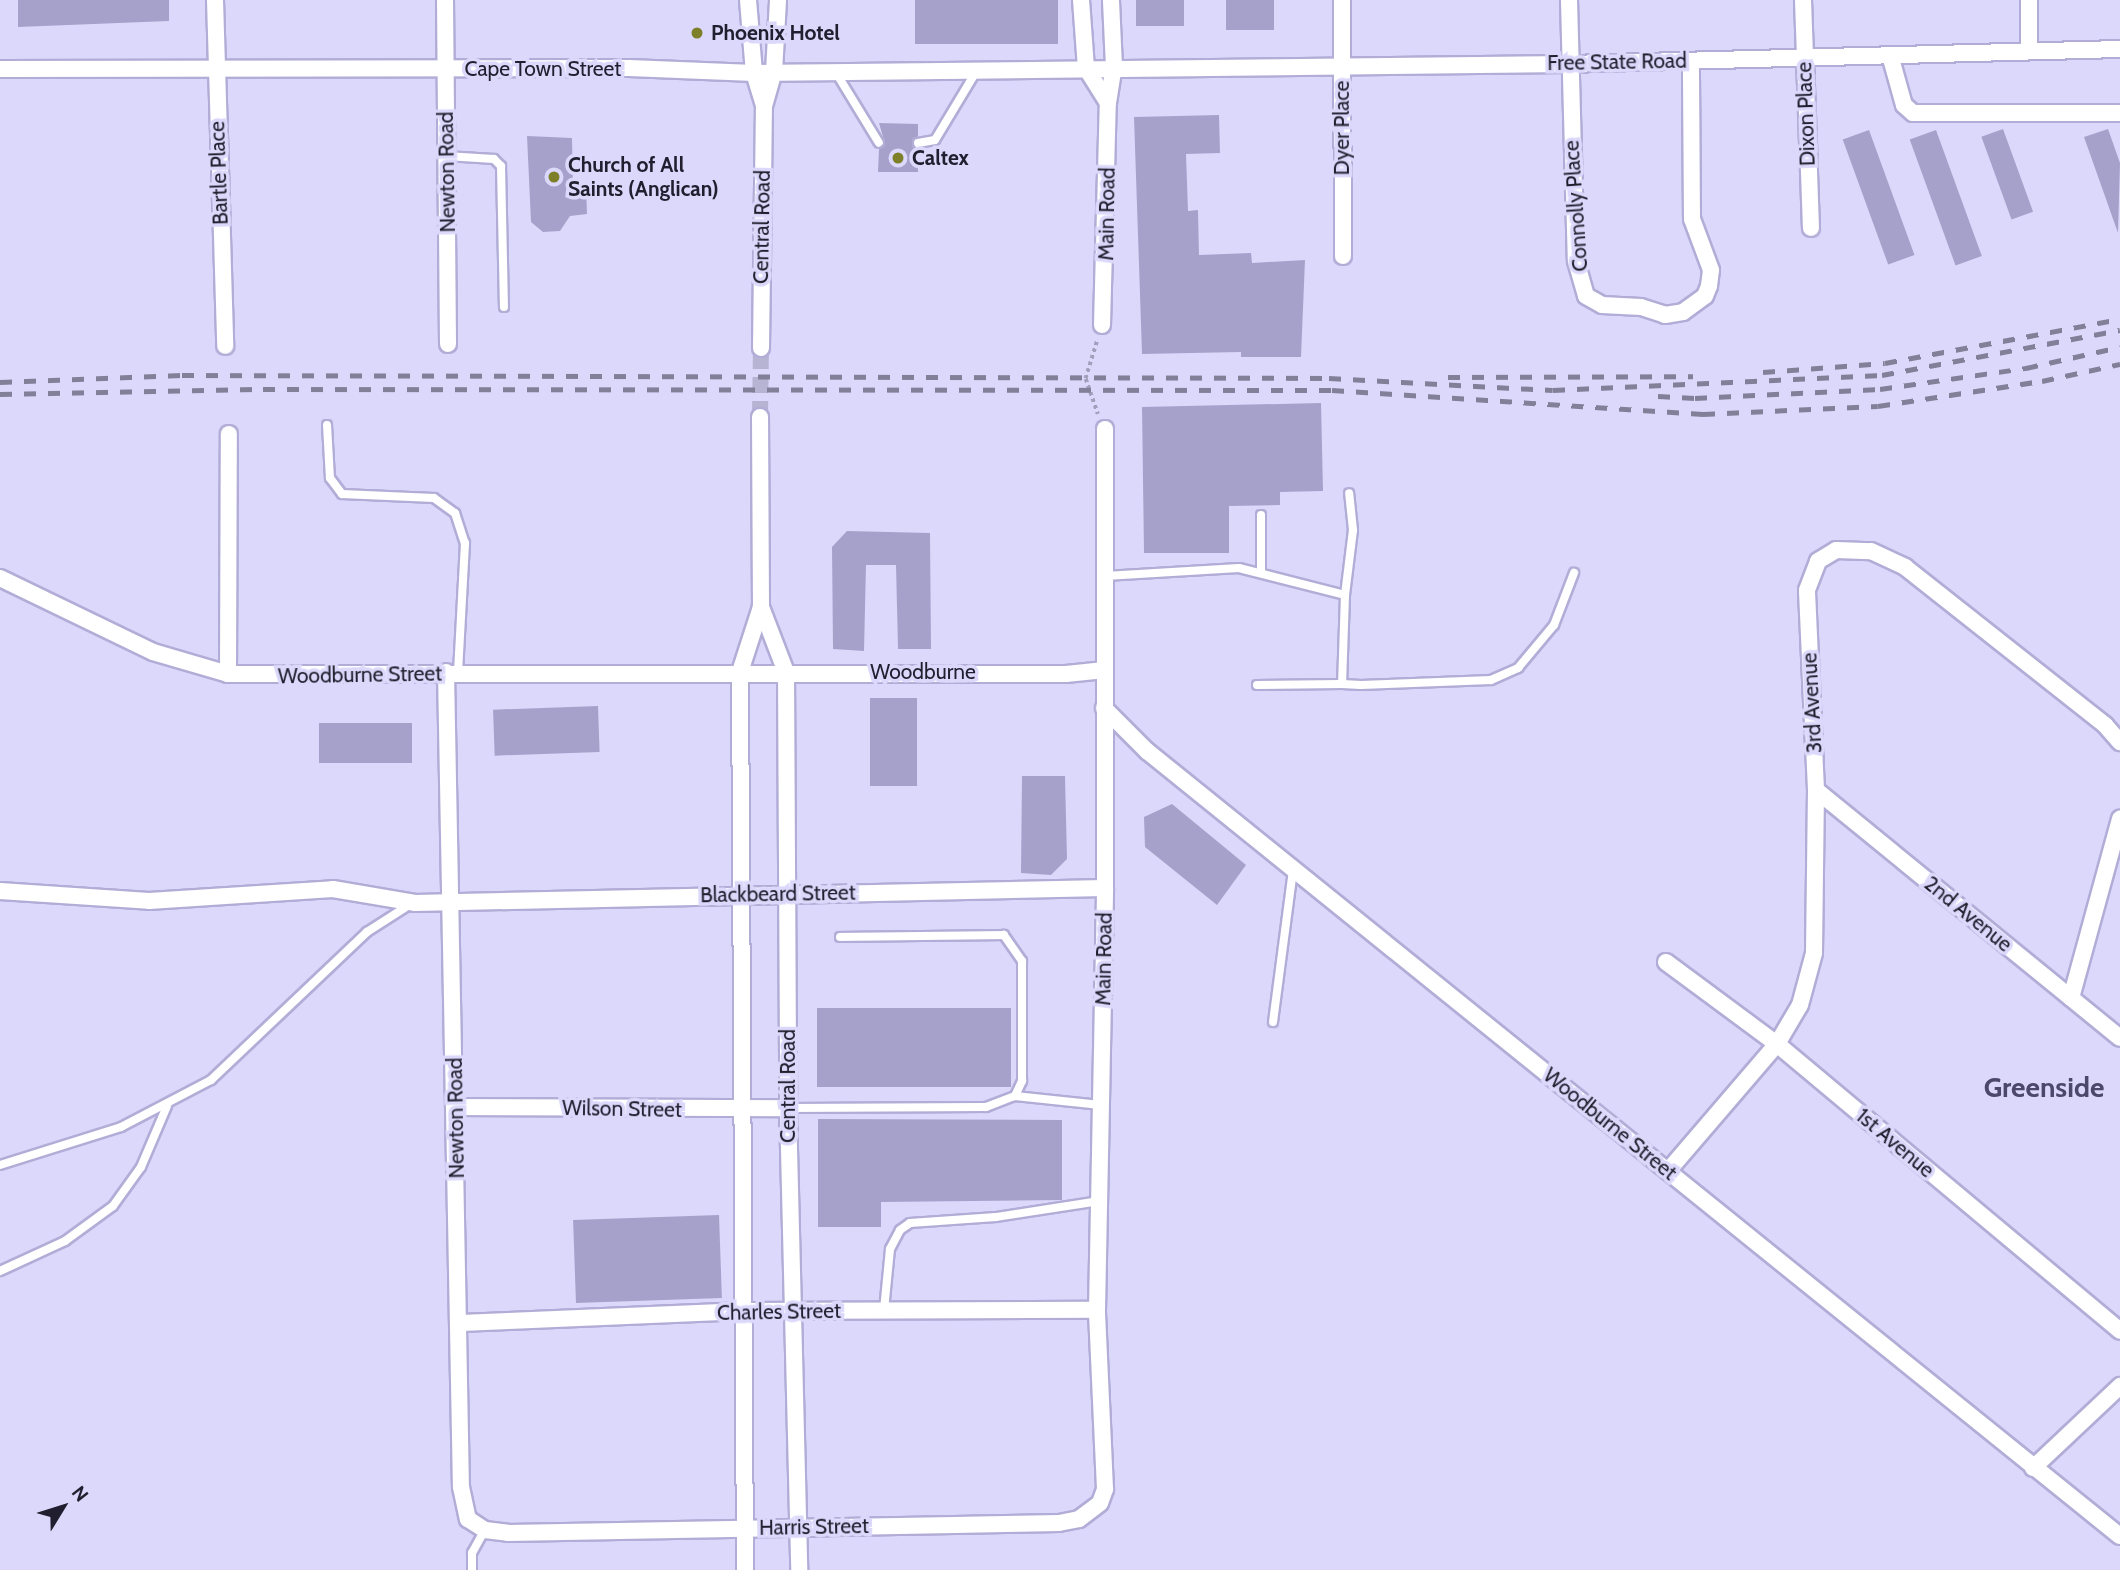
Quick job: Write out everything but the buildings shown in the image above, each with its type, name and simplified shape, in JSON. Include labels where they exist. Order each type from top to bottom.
[{"type":"street","name":"Bartle Place","points":[[215,0],[225,346]]},
{"type":"street","name":"Newton Road","points":[[445,0],[448,344]]},
{"type":"street","name":"Central Road","points":[[748,0],[754,73],[764,106]]},
{"type":"street","name":"Central Road","points":[[761,348],[764,106],[774,72],[778,0]]},
{"type":"street","points":[[1081,0],[1086,68],[1108,103]]},
{"type":"street","name":"Main Road","points":[[1102,325],[1108,103],[1114,67],[1111,0]]},
{"type":"street","name":"Dyer Place","points":[[1342,0],[1343,256]]},
{"type":"street","name":"Connolly Place","points":[[1569,0],[1576,261],[1586,296],[1602,305],[1641,307],[1665,315],[1695,305],[1705,296],[1710,278],[1692,219],[1691,61]]},
{"type":"street","name":"Dixon Place","points":[[1803,0],[1811,228]]},
{"type":"street","points":[[2029,0],[2029,50]]},
{"type":"street","name":"Free State Road","points":[[1086,68],[1569,64],[2120,49]]},
{"type":"street","points":[[1890,55],[1904,106],[1913,113],[2120,113]]},
{"type":"street","name":"Cape Town Street","points":[[0,69],[446,69],[754,73],[979,67],[1086,68]]},
{"type":"street","name":"Central Road","points":[[745,1570],[746,1110],[740,672],[761,607],[760,417]]},
{"type":"street","name":"Main Road","points":[[1105,429],[1105,888],[1097,1310],[1105,1489]]},
{"type":"street","points":[[228,674],[229,434]]},
{"type":"street","name":"3rd Avenue","points":[[1668,1171],[1777,1044],[1800,1005],[1814,953],[1816,790],[1807,590],[1818,561],[1836,550],[1871,551],[1905,567],[2105,725],[2120,742]]},
{"type":"street","name":"Woodburne Street","points":[[0,578],[153,652],[228,674],[740,672]]},
{"type":"street","name":"Central Road","points":[[761,607],[786,672],[788,1108],[799,1570]]},
{"type":"street","name":"Woodburne","points":[[740,672],[1066,674],[1105,670]]},
{"type":"street","name":"Newton Road","points":[[452,672],[451,899],[461,1323],[462,1503],[468,1519],[485,1530]]},
{"type":"street","name":"Woodburne Street","points":[[1104,708],[1147,751],[2120,1536]]},
{"type":"street","name":"2nd Avenue","points":[[1816,790],[2120,1038]]},
{"type":"street","points":[[2071,998],[2120,819]]},
{"type":"street","name":"Blackbeard Street","points":[[0,891],[149,901],[333,890],[415,903],[451,899],[1105,888]]},
{"type":"street","name":"1st Avenue","points":[[1666,962],[1777,1044],[2120,1331]]},
{"type":"street","name":"Wilson Street","points":[[456,1107],[746,1110],[788,1108]]},
{"type":"street","name":"Charles Street","points":[[461,1323],[745,1311],[1097,1310]]},
{"type":"street","points":[[2033,1468],[2120,1386]]},
{"type":"street","name":"Harris Street","points":[[485,1530],[508,1533],[1059,1523],[1092,1512],[1105,1489]]},
{"type":"lane","points":[[918,143],[935,140],[979,67]]},
{"type":"lane","points":[[835,71],[879,143]]},
{"type":"lane","points":[[446,156],[494,159],[501,166],[504,307]]},
{"type":"lane","points":[[327,425],[330,478],[342,494],[434,498],[455,513],[465,543],[452,672]]},
{"type":"lane","points":[[1342,684],[1345,595],[1353,530],[1349,493]]},
{"type":"lane","points":[[1261,515],[1261,570]]},
{"type":"lane","points":[[1105,576],[1261,570],[1345,595]]},
{"type":"lane","points":[[1257,685],[1491,680],[1518,668],[1554,625],[1574,573]]},
{"type":"lane","points":[[1273,1022],[1294,868]]},
{"type":"lane","points":[[0,1165],[57,1150],[167,1106],[242,1055],[367,932],[415,903]]},
{"type":"lane","points":[[840,937],[1003,935],[1021,961],[1022,1081],[1015,1096]]},
{"type":"lane","points":[[788,1108],[986,1107],[1015,1096],[1101,1105]]},
{"type":"lane","points":[[0,1271],[65,1241],[113,1206],[141,1167],[167,1106]]},
{"type":"lane","points":[[884,1310],[890,1249],[900,1230],[910,1223],[996,1217],[1099,1201]]},
{"type":"lane","points":[[472,1570],[472,1553],[485,1530]]},
{"type":"path","points":[[1102,325],[1086,379],[1087,390],[1105,429]]},
{"type":"tunnel","points":[[760,417],[761,348]]},
{"type":"railway","points":[[1763,372],[1885,363],[2120,319]]},
{"type":"railway","points":[[0,382],[182,375],[1329,378],[1553,390],[1882,375],[2120,330]]},
{"type":"railway","points":[[1658,396],[1695,398],[1880,389],[2026,368],[2120,347]]},
{"type":"railway","points":[[0,394],[263,389],[1332,390],[1703,414],[1878,406],[2042,381],[2120,364]]},
{"type":"railway","points":[[1448,377],[1693,376]]},
{"type":"place","name":"Phoenix Hotel","points":[[697,33]]},
{"type":"place","name":"Caltex","points":[[898,158]]},
{"type":"place","name":"Church of All Saints (Anglican)","points":[[554,177]]},
{"type":"district","name":"Greenside","points":[[2044,1087]]}]
